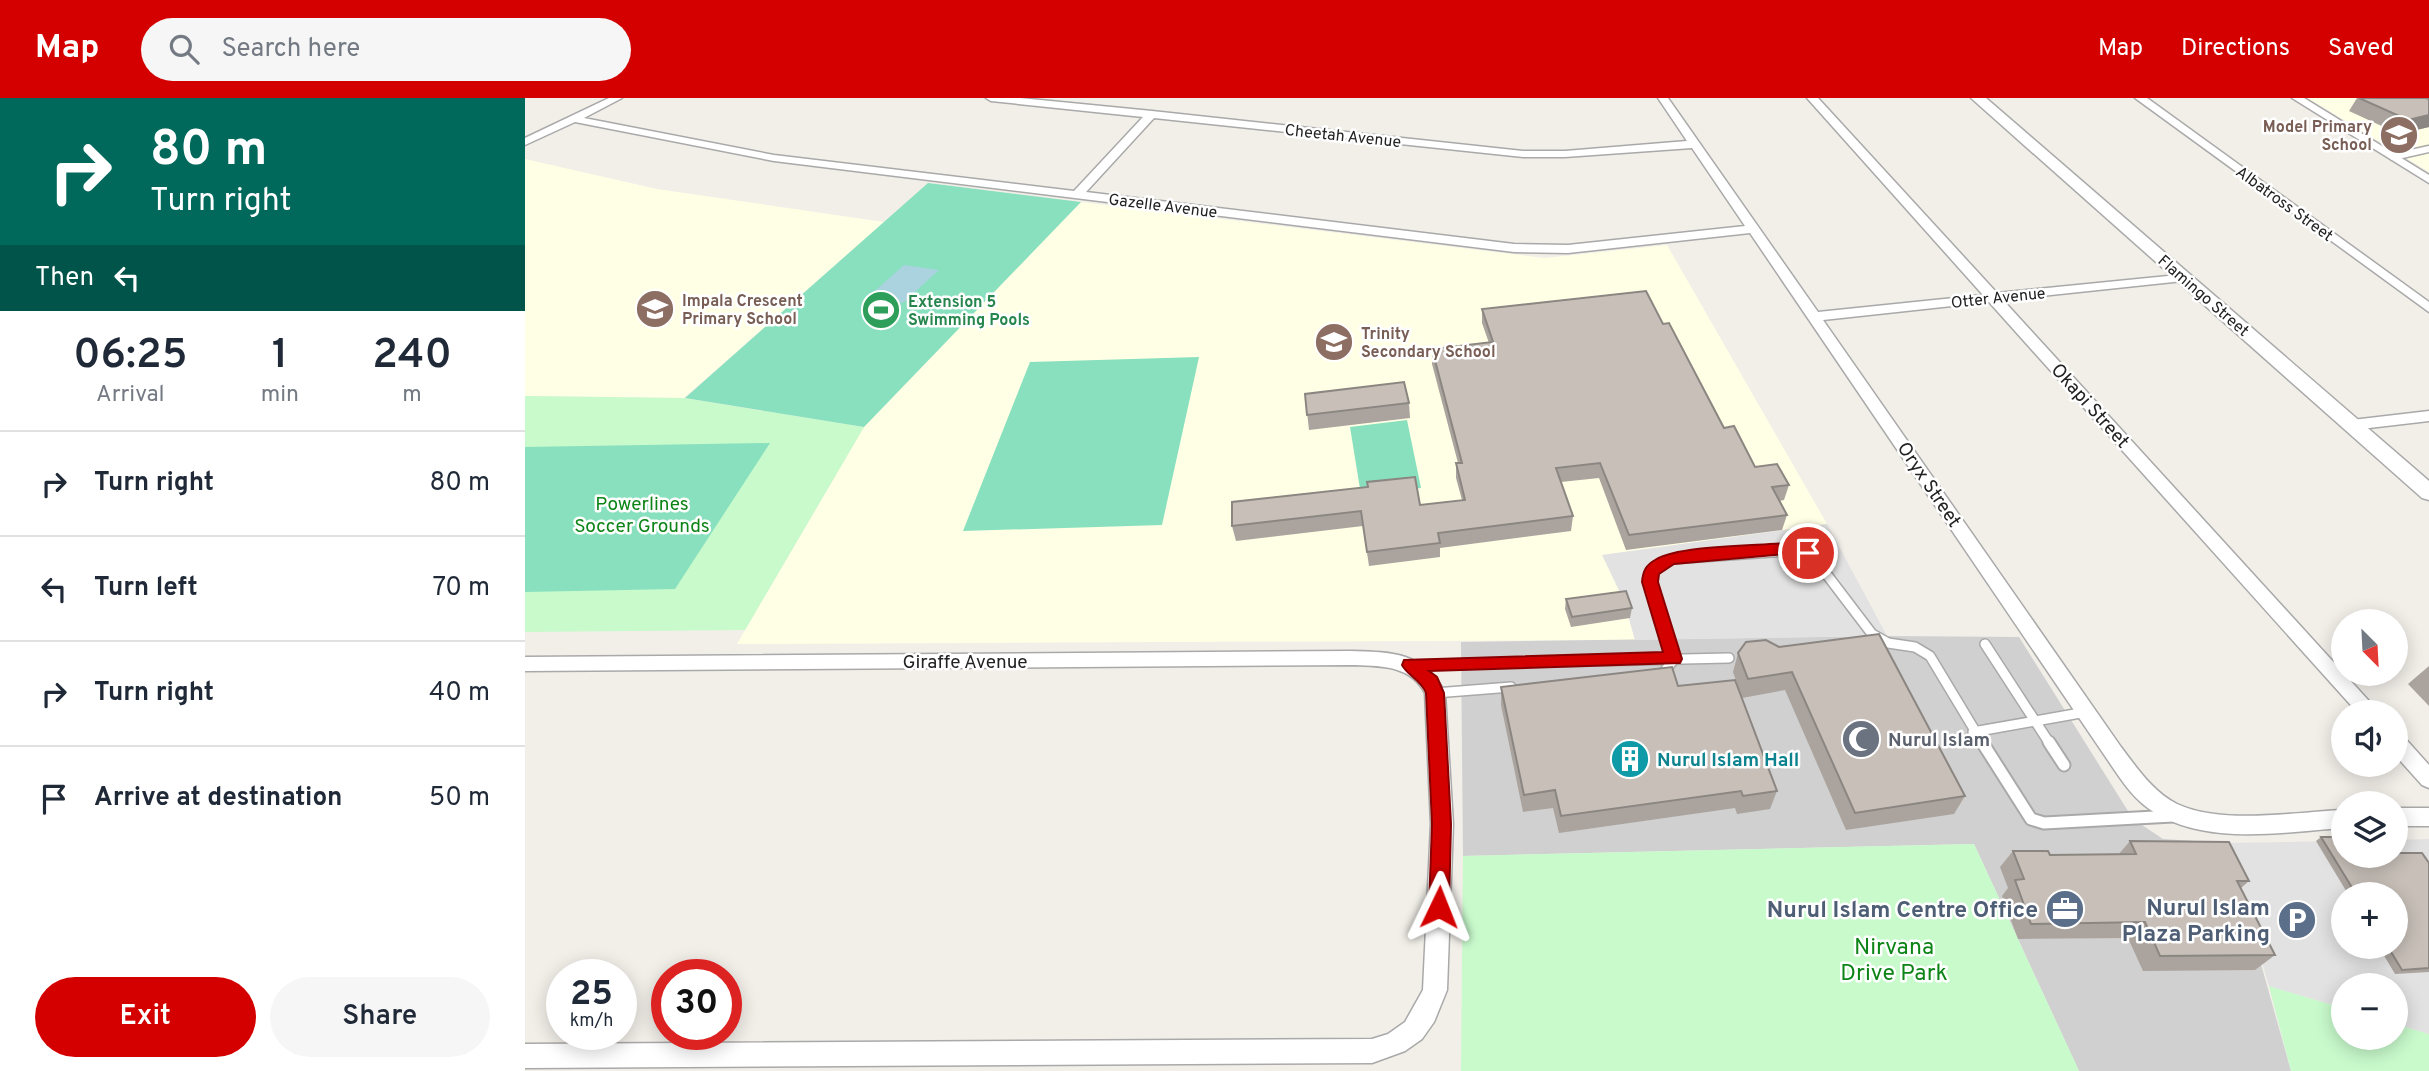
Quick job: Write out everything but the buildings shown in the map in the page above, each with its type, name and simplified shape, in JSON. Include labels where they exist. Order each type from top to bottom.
[{"type":"street","points":[[525,142],[617,98]]},
{"type":"street","name":"Cheetah Avenue","points":[[991,98],[1523,154],[1565,154],[1695,144]]},
{"type":"street","name":"Oryx Street","points":[[1663,98],[2086,712],[2151,799],[2179,816],[2196,820],[2230,823],[2331,819]]},
{"type":"street","name":"Okapi Street","points":[[1812,98],[2358,700]]},
{"type":"street","name":"Flamingo Street","points":[[1978,98],[2429,493]]},
{"type":"street","name":"Albatross Street","points":[[2140,98],[2429,308]]},
{"type":"street","points":[[2297,98],[2429,180]]},
{"type":"street","points":[[1077,195],[1152,114]]},
{"type":"street","name":"Gazelle Avenue","points":[[575,119],[774,158],[1542,250],[1753,229]]},
{"type":"street","name":"Otter Avenue","points":[[1813,317],[2183,277]]},
{"type":"street","points":[[2352,425],[2429,416]]},
{"type":"street","name":"Giraffe Avenue","points":[[525,664],[1350,658],[1407,664]]},
{"type":"street","points":[[525,1056],[1372,1051],[1396,1045],[1413,1032],[1427,1014],[1436,990],[1442,824],[1435,693],[1431,682],[1407,664]]},
{"type":"street","points":[[2408,755],[2429,779]]},
{"type":"street","points":[[2408,817],[2429,817]]},
{"type":"lane","points":[[2393,158],[2429,149]]},
{"type":"lane","points":[[1650,677],[1664,676],[1674,659],[1650,582],[1651,572],[1659,565],[1671,559],[1800,550],[1818,563],[1872,634],[1888,643],[1915,647],[1930,656],[1973,732],[2031,819],[2044,823],[2179,816]]},
{"type":"lane","points":[[1985,644],[2064,765]]},
{"type":"lane","points":[[1407,664],[1730,658]]},
{"type":"lane","points":[[1435,693],[1516,687]]},
{"type":"lane","points":[[1973,732],[2086,712]]},
{"type":"shaded area","name":"Model Primary School","points":[[2308,98],[2429,98],[2429,172]]},
{"type":"shaded area","name":"Impala Crescent Primary School","points":[[525,159],[657,189],[884,222],[684,398],[525,396]]},
{"type":"shaded area","name":"Trinity Secondary School","points":[[1081,202],[1545,258],[1667,245],[1827,524],[1603,555],[1624,601],[1635,640],[737,644],[864,427]]},
{"type":"shaded area","points":[[1827,524],[1887,636],[1635,640],[1624,601],[1602,555]]},
{"type":"shaded area","points":[[1887,636],[2019,637],[2133,819],[2163,839],[2227,843],[2291,1071],[2079,1071],[1974,844],[1463,856],[1461,642]]},
{"type":"shaded area","name":"Nurul Islam Plaza Parking","points":[[2429,839],[2429,1034],[2408,1028],[2408,973],[2331,973],[2331,1004],[2269,986],[2227,843],[2331,841],[2331,868],[2408,868],[2408,840]]},
{"type":"green space","name":"Extension 5 Swimming Pools","points":[[928,183],[1081,202],[864,427],[685,398]]},
{"type":"green space","points":[[1199,357],[1162,525],[963,531],[1030,362]]},
{"type":"green space","name":"Powerlines Soccer Grounds","points":[[525,396],[684,398],[864,427],[745,630],[525,632]]},
{"type":"green space","points":[[1407,420],[1421,488],[1361,495],[1350,427]]},
{"type":"green space","points":[[770,443],[675,589],[525,592],[525,447]]},
{"type":"green space","name":"Nirvana Drive Park","points":[[1974,844],[2079,1071],[1461,1071],[1463,856]]},
{"type":"green space","points":[[2269,986],[2331,1004],[2331,1050],[2408,1050],[2408,1028],[2429,1034],[2429,1071],[2291,1071]]},
{"type":"water","points":[[904,265],[939,270],[903,303],[867,298]]},
{"type":"place","name":"Model Primary School","points":[[2399,135]]},
{"type":"place","name":"Impala Crescent Primary School","points":[[655,309]]},
{"type":"place","name":"Extension 5 Swimming Pools","points":[[881,310]]},
{"type":"place","name":"Trinity Secondary School","points":[[1334,342]]},
{"type":"place","name":"Nurul Islam","points":[[1861,739]]},
{"type":"place","name":"Nurul Islam Hall","points":[[1630,759]]},
{"type":"place","name":"Nurul Islam Centre Office","points":[[2065,909]]},
{"type":"place","name":"Nurul Islam Plaza Parking","points":[[2297,920]]},
{"type":"route","points":[[1439,907],[1442,824],[1435,693],[1431,682],[1410,665],[1674,659],[1650,582],[1651,572],[1659,565],[1671,559],[1787,549],[1808,553]]}]
